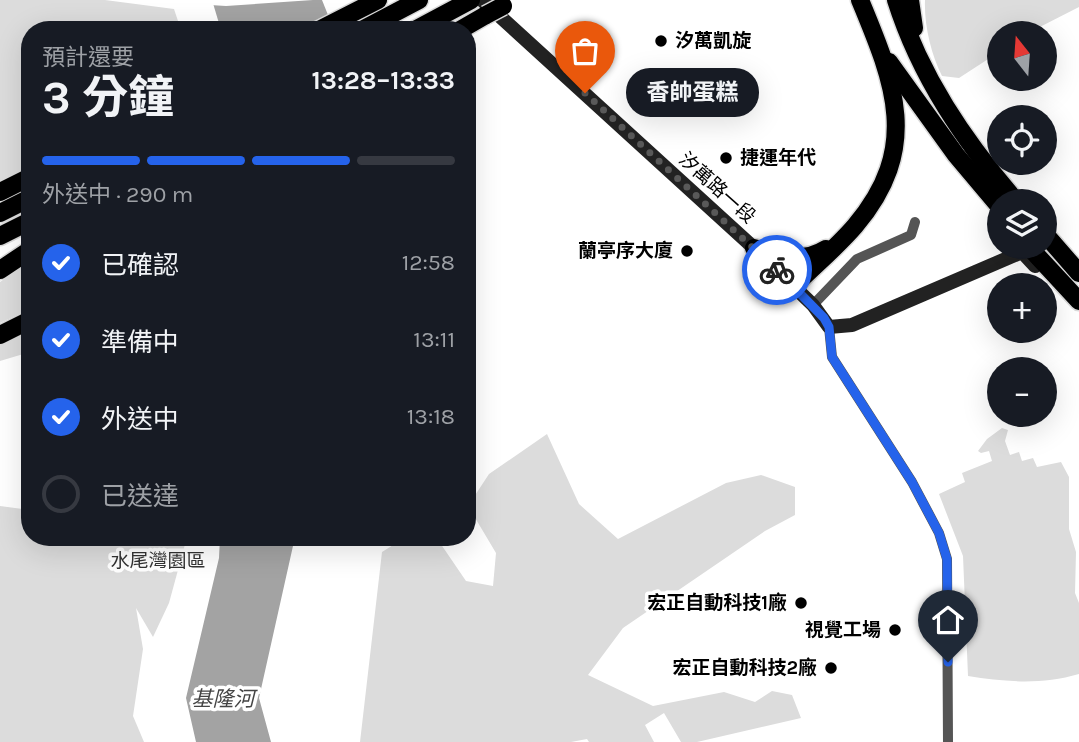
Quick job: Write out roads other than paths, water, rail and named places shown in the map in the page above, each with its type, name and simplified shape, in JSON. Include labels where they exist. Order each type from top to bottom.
[{"type":"highway","points":[[337,21],[378,0]]},
{"type":"highway","points":[[379,21],[419,0]]},
{"type":"highway","points":[[794,286],[855,226],[872,202],[895,153],[896,111],[881,50],[860,0]]},
{"type":"highway","points":[[884,0],[926,109]]},
{"type":"highway","points":[[895,0],[924,74],[958,128],[1006,189]]},
{"type":"highway","points":[[910,0],[916,34],[939,97]]},
{"type":"highway","points":[[436,21],[477,4],[509,3]]},
{"type":"highway","points":[[466,21],[477,4]]},
{"type":"highway","points":[[881,50],[906,88],[926,109],[956,155],[987,192]]},
{"type":"highway","points":[[0,192],[21,182]]},
{"type":"highway","points":[[0,214],[21,203]]},
{"type":"highway","points":[[0,236],[21,226]]},
{"type":"highway","points":[[754,248],[781,257],[808,257],[841,240]]},
{"type":"highway","points":[[1057,248],[1079,273]]},
{"type":"highway","points":[[0,270],[21,256]]},
{"type":"highway","points":[[1040,259],[1079,300]]},
{"type":"highway","points":[[1054,259],[1073,280],[1079,282]]},
{"type":"highway","points":[[0,335],[21,324]]},
{"type":"street","name":"汐萬路一段","points":[[477,4],[754,248],[813,305],[829,327]]},
{"type":"street","points":[[813,305],[857,259],[911,235],[915,222]]},
{"type":"street","points":[[948,742],[947,559],[939,533],[912,482],[832,357],[829,327],[852,325],[1022,252],[1079,313]]},
{"type":"water","points":[[212,0],[322,0],[330,21],[218,21]]},
{"type":"water","name":"基隆河","points":[[220,546],[293,546],[259,698],[271,742],[196,742],[186,698]]},
{"type":"place","name":"汐萬凱旋","points":[[661,41]]},
{"type":"place","name":"香帥蛋糕","points":[[585,93]]},
{"type":"place","name":"捷運年代","points":[[726,158]]},
{"type":"place","name":"蘭亭序大廈","points":[[687,251]]},
{"type":"place","name":"宏正自動科技1廠","points":[[801,603]]},
{"type":"place","name":"視覺工場","points":[[895,630]]},
{"type":"place","name":"宏正自動科技2廠","points":[[831,668]]},
{"type":"park label","name":"水尾灣園區","points":[[158,561]]}]
